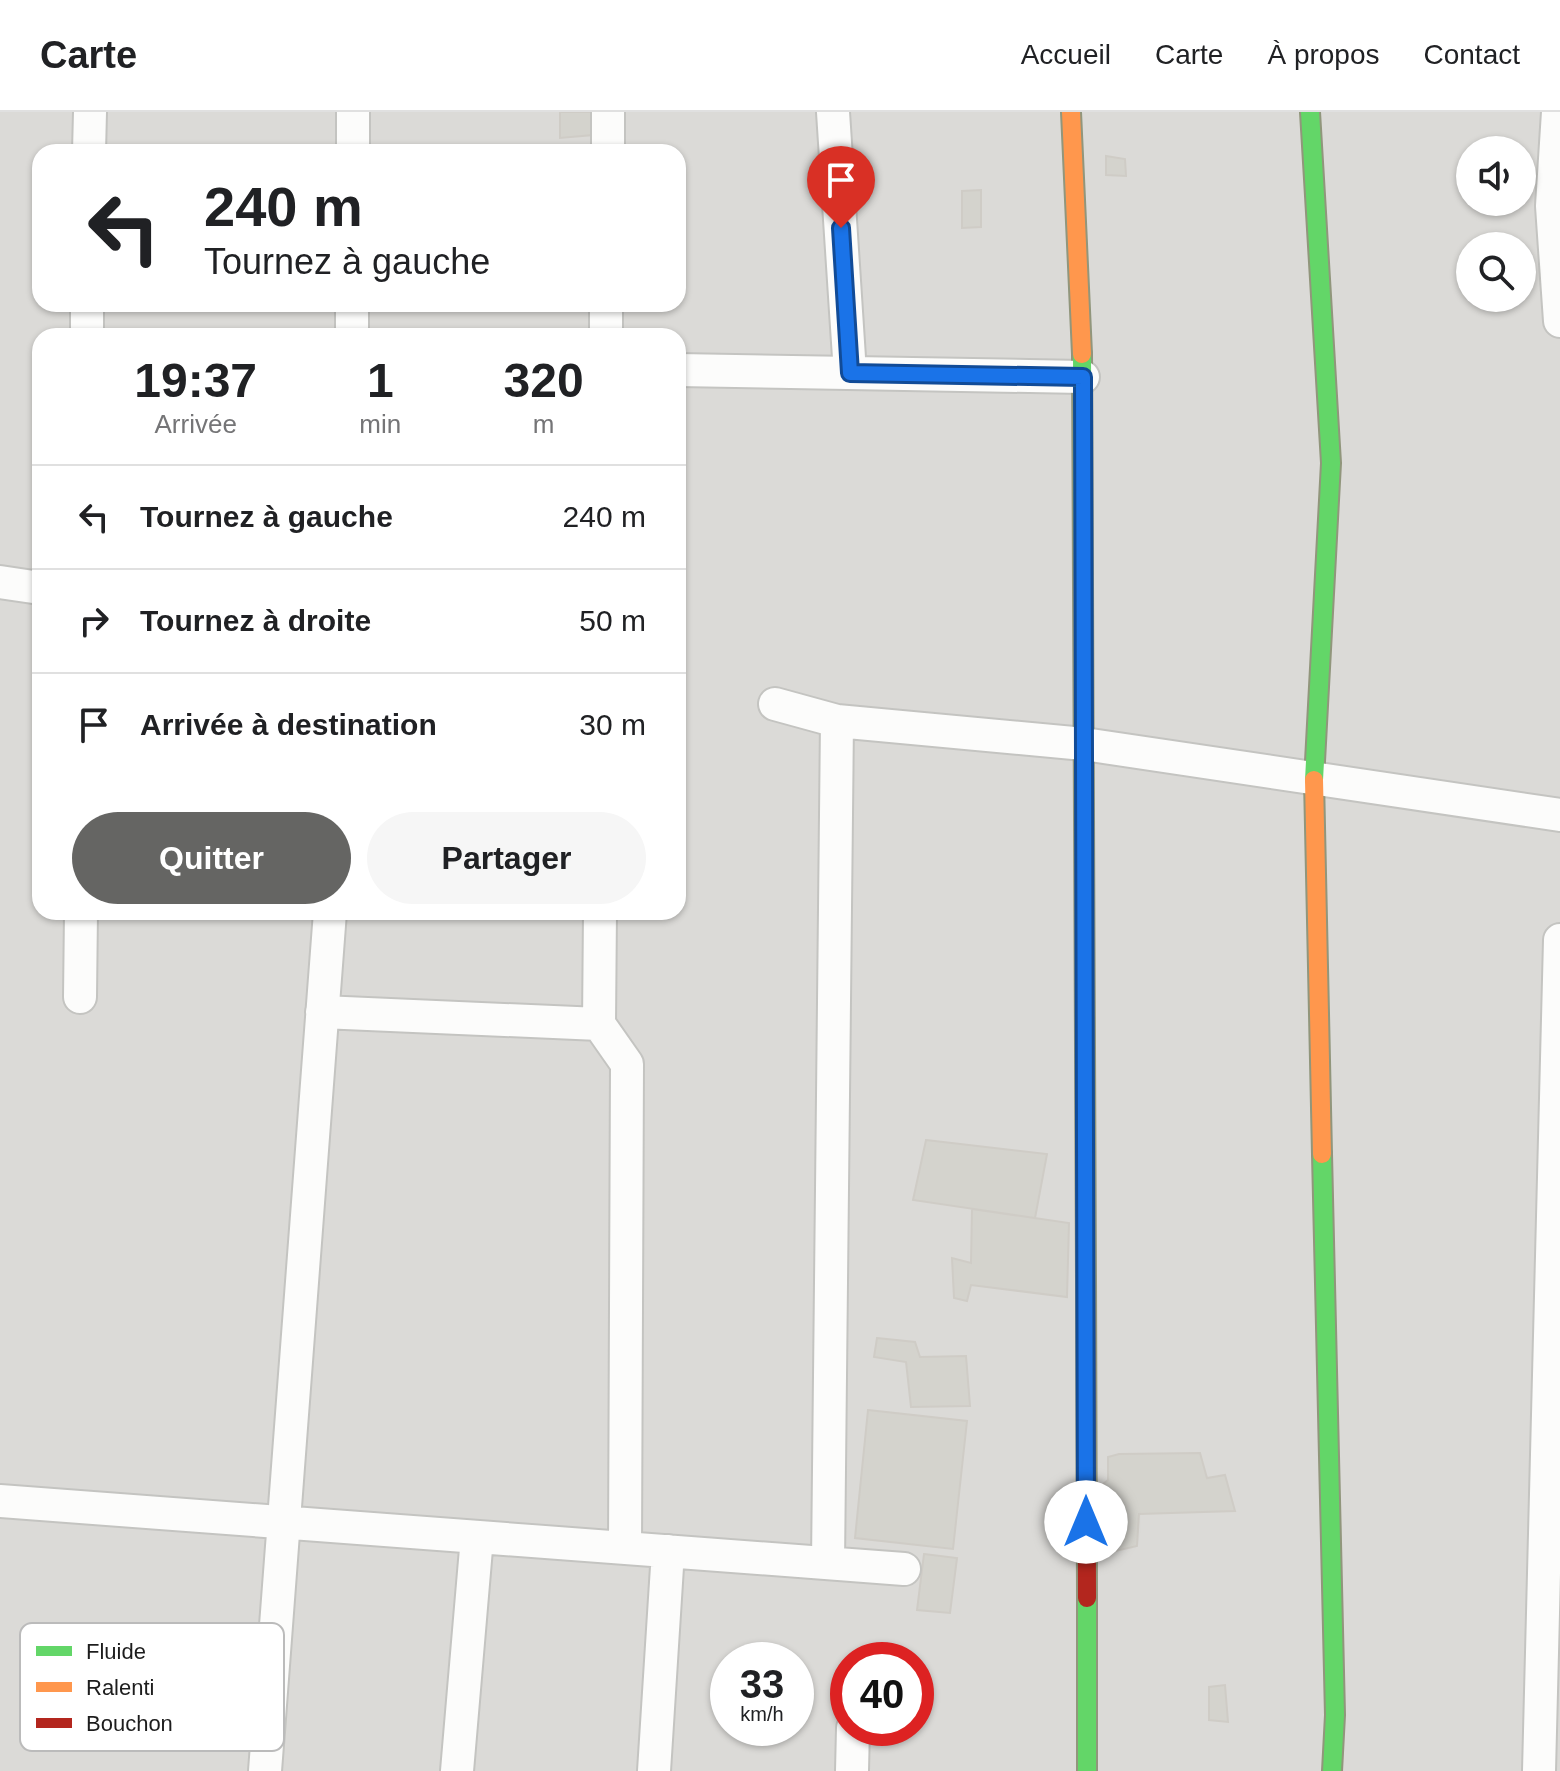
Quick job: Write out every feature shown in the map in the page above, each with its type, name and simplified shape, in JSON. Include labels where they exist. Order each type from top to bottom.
[{"type":"street","points":[[89,144],[90,112]]},
{"type":"street","points":[[353,112],[353,144]]},
{"type":"street","points":[[608,112],[608,144]]},
{"type":"street","points":[[833,112],[850,373]]},
{"type":"street","points":[[1071,112],[1083,377],[1087,1771]]},
{"type":"street","points":[[1310,112],[1331,463],[1314,778],[1335,1715],[1332,1771]]},
{"type":"street","points":[[1558,112],[1552,206],[1560,321]]},
{"type":"street","points":[[686,370],[1083,377]]},
{"type":"street","points":[[0,582],[32,587]]},
{"type":"street","points":[[775,704],[837,721],[1084,744],[1560,815]]},
{"type":"street","points":[[828,1563],[837,721]]},
{"type":"street","points":[[80,997],[81,920]]},
{"type":"street","points":[[276,1623],[329,920]]},
{"type":"street","points":[[600,920],[599,1024],[627,1064],[625,1548]]},
{"type":"street","points":[[1539,1771],[1560,940]]},
{"type":"street","points":[[322,1012],[599,1024]]},
{"type":"street","points":[[0,1501],[904,1569]]},
{"type":"street","points":[[457,1771],[477,1537]]},
{"type":"street","points":[[654,1771],[668,1551]]},
{"type":"street","points":[[852,1771],[853,1746]]},
{"type":"street","points":[[265,1771],[266,1751]]},
{"type":"shaded area","points":[[0,112],[1560,112],[1560,1771],[0,1771]]},
{"type":"building","points":[[560,112],[593,112],[593,135],[560,138]]},
{"type":"building","points":[[1106,156],[1125,159],[1126,176],[1106,175]]},
{"type":"building","points":[[981,190],[981,227],[962,228],[962,191]]},
{"type":"building","points":[[926,1140],[1047,1154],[1035,1218],[913,1200]]},
{"type":"building","points":[[972,1209],[1069,1223],[1067,1297],[971,1285],[967,1301],[954,1298],[952,1258],[971,1263]]},
{"type":"building","points":[[877,1338],[915,1342],[920,1357],[966,1356],[970,1406],[911,1407],[906,1362],[874,1357]]},
{"type":"building","points":[[868,1410],[967,1421],[953,1549],[855,1538]]},
{"type":"building","points":[[1200,1453],[1207,1478],[1225,1475],[1235,1511],[1139,1514],[1137,1546],[1107,1553],[1103,1484],[1108,1480],[1108,1457],[1119,1454]]},
{"type":"building","points":[[924,1554],[957,1558],[950,1613],[917,1610]]},
{"type":"building","points":[[1225,1685],[1228,1722],[1209,1720],[1209,1687]]},
{"type":"traffic: fast","points":[[1310,112],[1331,463],[1314,780]]},
{"type":"traffic: fast","points":[[1082,354],[1086,1280]]},
{"type":"traffic: fast","points":[[1322,1154],[1335,1715],[1332,1771]]},
{"type":"traffic: fast","points":[[1087,1598],[1087,1771]]},
{"type":"traffic: slow","points":[[1071,112],[1082,354]]},
{"type":"traffic: slow","points":[[1314,780],[1322,1154]]},
{"type":"traffic: jam","points":[[1086,1280],[1087,1598]]},
{"type":"route","points":[[841,228],[850,373],[1083,377],[1086,1522]]}]
